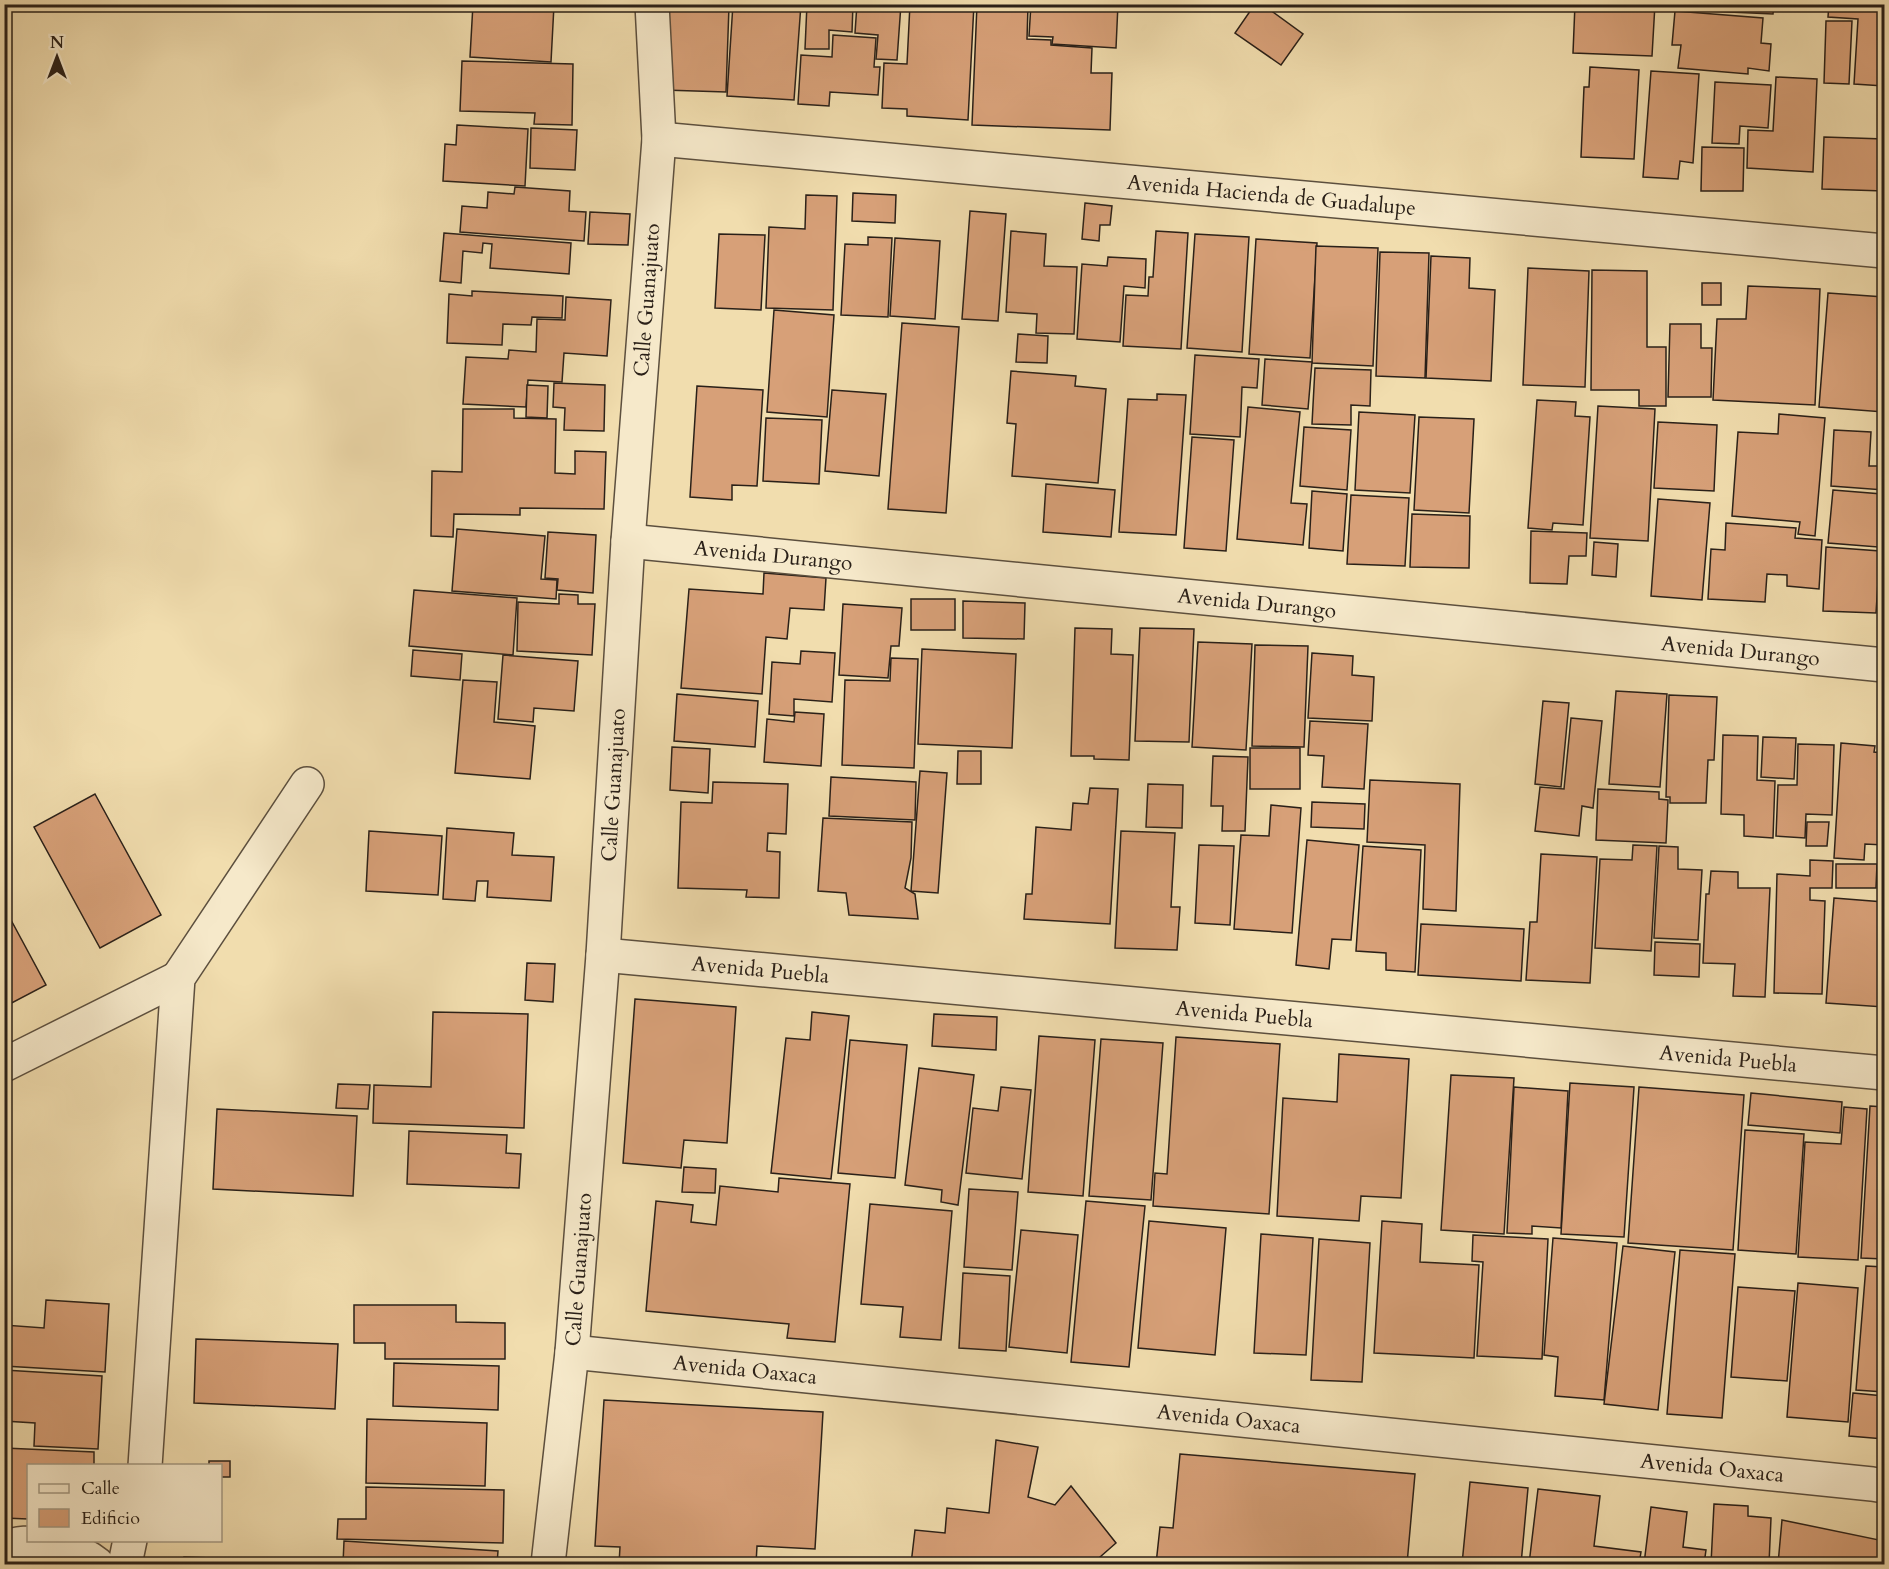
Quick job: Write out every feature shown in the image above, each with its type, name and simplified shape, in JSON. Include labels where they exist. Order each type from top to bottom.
[{"type":"street","name":"Calle Guanajuato","points":[[548,1564],[572,1352],[603,955],[628,541],[659,140],[652,4]]},
{"type":"street","name":"Avenida Hacienda de Guadalupe","points":[[659,140],[1884,251]]},
{"type":"street","name":"Avenida Durango","points":[[628,541],[1884,665]]},
{"type":"street","points":[[145,1464],[178,978],[307,784]]},
{"type":"street","name":"Avenida Puebla","points":[[603,955],[1884,1073]]},
{"type":"street","points":[[4,1065],[178,978]]},
{"type":"street","name":"Avenida Oaxaca","points":[[572,1352],[1884,1486]]},
{"type":"street","points":[[4,1547],[31,1542],[62,1547],[97,1564]]},
{"type":"street","points":[[126,1564],[130,1542]]},
{"type":"building","points":[[473,4],[554,5],[551,62],[470,57]]},
{"type":"building","points":[[667,4],[729,6],[726,92],[664,90]]},
{"type":"building","points":[[733,4],[801,4],[794,100],[727,96]]},
{"type":"building","points":[[807,4],[853,4],[852,32],[829,30],[829,49],[805,49]]},
{"type":"building","points":[[857,4],[901,4],[897,60],[876,59],[878,35],[855,33]]},
{"type":"building","points":[[910,4],[974,4],[968,120],[907,116],[907,109],[882,108],[884,63],[907,64]]},
{"type":"building","points":[[977,4],[1028,6],[1027,39],[1051,40],[1051,45],[1092,48],[1091,73],[1112,73],[1110,130],[972,125]]},
{"type":"building","points":[[1031,4],[1118,4],[1116,48],[1052,44],[1053,37],[1029,36]]},
{"type":"building","points":[[1255,4],[1262,4],[1303,34],[1281,65],[1235,33]]},
{"type":"building","points":[[1575,4],[1655,4],[1652,56],[1573,53]]},
{"type":"building","points":[[1707,4],[1774,4],[1773,14],[1707,11]]},
{"type":"building","points":[[1829,4],[1884,4],[1884,86],[1854,84],[1858,19],[1828,17]]},
{"type":"building","points":[[1675,11],[1763,18],[1761,43],[1771,44],[1769,71],[1748,68],[1748,74],[1678,68],[1681,45],[1672,45]]},
{"type":"building","points":[[1826,21],[1852,21],[1849,84],[1824,83]]},
{"type":"building","points":[[833,35],[876,38],[874,67],[880,67],[878,95],[830,92],[829,106],[798,104],[801,55],[832,57]]},
{"type":"building","points":[[462,61],[573,64],[572,125],[534,124],[535,113],[460,111]]},
{"type":"building","points":[[1590,67],[1639,70],[1634,159],[1581,157],[1584,87],[1589,87]]},
{"type":"building","points":[[1651,71],[1699,74],[1693,163],[1680,161],[1678,179],[1643,177]]},
{"type":"building","points":[[1776,77],[1817,79],[1813,172],[1747,168],[1748,130],[1773,131]]},
{"type":"building","points":[[1715,82],[1771,85],[1768,128],[1740,126],[1739,144],[1712,143]]},
{"type":"building","points":[[457,125],[528,129],[525,186],[443,181],[445,144],[456,145]]},
{"type":"building","points":[[531,128],[577,130],[575,170],[530,168]]},
{"type":"building","points":[[1824,137],[1884,139],[1884,191],[1822,189]]},
{"type":"building","points":[[1702,147],[1744,148],[1743,191],[1701,191]]},
{"type":"building","points":[[515,187],[570,191],[569,211],[586,212],[584,241],[460,232],[462,206],[487,208],[488,192],[514,194]]},
{"type":"building","points":[[853,193],[896,195],[895,223],[852,221]]},
{"type":"building","points":[[806,195],[837,196],[833,310],[766,308],[769,227],[805,229]]},
{"type":"building","points":[[1085,203],[1112,206],[1110,225],[1100,225],[1099,241],[1082,239]]},
{"type":"building","points":[[970,211],[1006,214],[998,321],[962,319]]},
{"type":"building","points":[[590,212],[630,214],[628,245],[588,244]]},
{"type":"building","points":[[1011,231],[1046,234],[1044,266],[1077,267],[1074,334],[1036,333],[1037,314],[1006,312]]},
{"type":"building","points":[[1156,231],[1188,233],[1181,349],[1123,346],[1126,295],[1148,296],[1149,277],[1153,277]]},
{"type":"building","points":[[444,233],[571,243],[569,274],[490,268],[492,244],[483,243],[482,253],[463,251],[461,283],[440,281]]},
{"type":"building","points":[[719,234],[765,235],[761,310],[715,308]]},
{"type":"building","points":[[1195,234],[1249,237],[1242,352],[1187,348]]},
{"type":"building","points":[[868,237],[892,238],[888,317],[841,315],[845,244],[868,245]]},
{"type":"building","points":[[895,238],[940,241],[935,319],[890,316]]},
{"type":"building","points":[[1256,239],[1317,243],[1310,358],[1249,354]]},
{"type":"building","points":[[1316,246],[1378,248],[1373,366],[1312,363]]},
{"type":"building","points":[[1380,252],[1429,253],[1425,378],[1376,376]]},
{"type":"building","points":[[1431,256],[1470,258],[1469,288],[1495,290],[1491,381],[1426,378]]},
{"type":"building","points":[[1108,257],[1146,259],[1145,288],[1124,286],[1120,342],[1077,339],[1082,264],[1107,266]]},
{"type":"building","points":[[1528,268],[1589,271],[1585,387],[1523,385]]},
{"type":"building","points":[[1592,270],[1647,271],[1647,347],[1666,347],[1666,406],[1639,406],[1639,390],[1591,390]]},
{"type":"building","points":[[1702,283],[1721,283],[1721,305],[1702,305]]},
{"type":"building","points":[[1748,286],[1820,289],[1815,405],[1713,400],[1717,319],[1746,319]]},
{"type":"building","points":[[472,291],[563,296],[562,318],[532,317],[531,325],[503,324],[502,345],[447,343],[449,294],[472,296]]},
{"type":"building","points":[[1828,293],[1884,297],[1884,412],[1819,407]]},
{"type":"building","points":[[566,297],[611,300],[607,356],[564,353],[562,382],[528,380],[526,407],[463,404],[466,357],[508,359],[509,350],[536,352],[537,319],[565,320]]},
{"type":"building","points":[[774,310],[834,315],[827,417],[767,412]]},
{"type":"building","points":[[902,323],[959,327],[946,513],[888,509]]},
{"type":"building","points":[[1670,324],[1701,324],[1701,348],[1712,348],[1711,397],[1668,397]]},
{"type":"building","points":[[1018,334],[1048,336],[1047,363],[1016,362]]},
{"type":"building","points":[[1195,355],[1259,359],[1257,388],[1242,387],[1240,437],[1190,434]]},
{"type":"building","points":[[1265,359],[1312,362],[1308,409],[1262,405]]},
{"type":"building","points":[[1315,368],[1371,370],[1370,406],[1351,405],[1351,425],[1312,424]]},
{"type":"building","points":[[1011,371],[1076,376],[1075,386],[1106,389],[1098,483],[1012,476],[1016,424],[1007,423]]},
{"type":"building","points":[[554,383],[605,385],[604,431],[564,430],[565,408],[553,407]]},
{"type":"building","points":[[527,385],[548,386],[547,418],[526,417]]},
{"type":"building","points":[[697,386],[763,390],[757,486],[732,485],[732,500],[690,497]]},
{"type":"building","points":[[832,390],[886,394],[879,476],[825,471]]},
{"type":"building","points":[[1157,394],[1186,395],[1176,535],[1119,532],[1128,399],[1157,400]]},
{"type":"building","points":[[1537,400],[1576,402],[1575,416],[1590,417],[1583,525],[1553,523],[1552,530],[1528,528]]},
{"type":"building","points":[[1598,406],[1655,409],[1648,541],[1590,538]]},
{"type":"building","points":[[1248,407],[1300,412],[1291,503],[1307,504],[1303,545],[1237,539]]},
{"type":"building","points":[[463,409],[514,409],[514,418],[556,419],[555,473],[575,474],[575,451],[606,452],[604,509],[520,508],[520,515],[454,514],[453,537],[431,536],[432,471],[462,472]]},
{"type":"building","points":[[1359,412],[1415,415],[1410,493],[1355,490]]},
{"type":"building","points":[[1779,414],[1825,418],[1815,536],[1798,534],[1800,522],[1732,516],[1738,432],[1778,434]]},
{"type":"building","points":[[1419,417],[1474,419],[1469,513],[1414,510]]},
{"type":"building","points":[[766,418],[822,420],[819,484],[763,481]]},
{"type":"building","points":[[1658,422],[1717,425],[1714,491],[1654,488]]},
{"type":"building","points":[[1304,427],[1351,430],[1347,490],[1300,486]]},
{"type":"building","points":[[1834,430],[1871,432],[1869,466],[1884,466],[1884,490],[1831,486]]},
{"type":"building","points":[[1192,437],[1234,440],[1226,551],[1184,548]]},
{"type":"building","points":[[1046,484],[1115,490],[1111,537],[1043,532]]},
{"type":"building","points":[[1833,490],[1882,494],[1878,547],[1828,543]]},
{"type":"building","points":[[1312,491],[1347,494],[1343,551],[1309,548]]},
{"type":"building","points":[[1351,495],[1409,498],[1405,566],[1347,564]]},
{"type":"building","points":[[1658,499],[1710,503],[1702,600],[1651,596]]},
{"type":"building","points":[[1412,514],[1470,516],[1469,568],[1410,567]]},
{"type":"building","points":[[1726,523],[1796,528],[1795,538],[1822,540],[1819,589],[1787,586],[1787,575],[1767,574],[1765,602],[1708,599],[1711,549],[1725,550]]},
{"type":"building","points":[[457,529],[545,536],[541,579],[557,580],[556,599],[452,591]]},
{"type":"building","points":[[1531,531],[1587,533],[1586,556],[1569,556],[1567,584],[1530,583]]},
{"type":"building","points":[[548,532],[596,535],[593,593],[557,590],[558,579],[545,578]]},
{"type":"building","points":[[1594,542],[1618,544],[1616,577],[1592,575]]},
{"type":"building","points":[[1826,547],[1880,551],[1876,613],[1823,611]]},
{"type":"building","points":[[764,573],[826,578],[824,610],[790,608],[787,639],[766,637],[762,694],[681,688],[689,589],[763,594]]},
{"type":"building","points":[[414,590],[517,598],[513,655],[409,646]]},
{"type":"building","points":[[559,594],[578,595],[578,604],[595,604],[592,655],[517,651],[518,602],[559,604]]},
{"type":"building","points":[[911,599],[955,599],[955,630],[911,630]]},
{"type":"building","points":[[963,601],[1025,603],[1024,639],[963,638]]},
{"type":"building","points":[[843,604],[902,608],[899,646],[891,646],[888,678],[839,675]]},
{"type":"building","points":[[1075,628],[1112,629],[1111,654],[1133,655],[1129,760],[1071,756]]},
{"type":"building","points":[[1140,628],[1194,629],[1189,742],[1135,741]]},
{"type":"building","points":[[1198,642],[1252,644],[1246,750],[1192,747]]},
{"type":"building","points":[[1255,645],[1308,646],[1304,747],[1252,746]]},
{"type":"building","points":[[922,649],[1016,654],[1012,748],[918,744]]},
{"type":"building","points":[[413,650],[462,654],[460,680],[411,676]]},
{"type":"building","points":[[801,651],[835,653],[832,702],[794,699],[794,716],[769,714],[772,662],[800,664]]},
{"type":"building","points":[[1312,653],[1353,656],[1352,675],[1374,677],[1372,721],[1308,718]]},
{"type":"building","points":[[503,655],[578,661],[574,711],[534,708],[533,722],[498,719]]},
{"type":"building","points":[[891,658],[918,659],[914,768],[842,765],[845,680],[890,681]]},
{"type":"building","points":[[463,680],[497,682],[494,722],[535,726],[530,779],[455,773]]},
{"type":"building","points":[[1616,691],[1667,694],[1660,787],[1609,784]]},
{"type":"building","points":[[677,694],[758,701],[755,747],[674,741]]},
{"type":"building","points":[[1669,695],[1717,697],[1714,760],[1708,760],[1706,803],[1670,803],[1670,797],[1666,797]]},
{"type":"building","points":[[1543,701],[1569,703],[1561,787],[1535,784]]},
{"type":"building","points":[[795,712],[824,714],[821,766],[764,762],[767,719],[794,722]]},
{"type":"building","points":[[1571,718],[1602,721],[1593,808],[1582,806],[1579,836],[1535,831],[1540,787],[1564,789]]},
{"type":"building","points":[[1310,721],[1368,724],[1364,789],[1322,787],[1324,756],[1308,755]]},
{"type":"building","points":[[1723,735],[1758,736],[1757,780],[1775,781],[1773,838],[1744,836],[1744,815],[1721,814]]},
{"type":"building","points":[[1763,737],[1796,738],[1794,779],[1761,777]]},
{"type":"building","points":[[1841,743],[1875,746],[1874,752],[1884,753],[1884,845],[1865,844],[1864,860],[1834,858]]},
{"type":"building","points":[[1798,744],[1834,745],[1832,815],[1806,814],[1805,838],[1776,836],[1778,785],[1797,785]]},
{"type":"building","points":[[672,747],[710,749],[708,793],[670,790]]},
{"type":"building","points":[[1250,748],[1300,748],[1300,789],[1250,789]]},
{"type":"building","points":[[958,751],[981,751],[981,784],[957,784]]},
{"type":"building","points":[[1213,756],[1248,757],[1245,831],[1222,831],[1223,806],[1211,806]]},
{"type":"building","points":[[920,771],[947,773],[938,893],[911,891]]},
{"type":"building","points":[[831,777],[916,782],[915,820],[829,816]]},
{"type":"building","points":[[1370,780],[1460,784],[1456,911],[1423,909],[1425,845],[1367,842]]},
{"type":"building","points":[[713,782],[788,784],[786,834],[768,833],[767,851],[780,852],[779,898],[746,897],[747,890],[678,888],[681,802],[712,803]]},
{"type":"building","points":[[1148,784],[1183,785],[1182,828],[1146,827]]},
{"type":"building","points":[[1090,788],[1118,789],[1110,924],[1024,919],[1026,894],[1032,894],[1036,827],[1071,830],[1073,803],[1088,804]]},
{"type":"building","points":[[1598,789],[1659,792],[1659,799],[1668,800],[1666,843],[1596,840]]},
{"type":"building","points":[[95,794],[161,915],[100,948],[34,827]]},
{"type":"building","points":[[1312,802],[1365,804],[1364,829],[1311,827]]},
{"type":"building","points":[[1271,805],[1301,808],[1292,933],[1234,929],[1241,835],[1269,836]]},
{"type":"building","points":[[823,818],[912,822],[911,858],[905,888],[915,894],[918,919],[849,915],[846,893],[818,891]]},
{"type":"building","points":[[1807,822],[1829,822],[1827,846],[1806,846]]},
{"type":"building","points":[[447,828],[514,833],[512,855],[554,857],[551,901],[487,897],[488,881],[477,881],[475,901],[443,899]]},
{"type":"building","points":[[369,831],[442,836],[438,895],[366,891]]},
{"type":"building","points":[[1121,831],[1175,833],[1171,907],[1180,907],[1177,950],[1115,948]]},
{"type":"building","points":[[1307,840],[1359,845],[1351,940],[1332,939],[1329,969],[1296,965]]},
{"type":"building","points":[[1199,845],[1234,846],[1230,925],[1195,923]]},
{"type":"building","points":[[1633,845],[1657,846],[1651,951],[1595,948],[1600,859],[1632,860]]},
{"type":"building","points":[[1363,846],[1421,850],[1415,972],[1386,970],[1386,953],[1356,951]]},
{"type":"building","points":[[1659,846],[1678,847],[1678,869],[1702,870],[1698,940],[1654,938]]},
{"type":"building","points":[[1541,854],[1597,857],[1590,983],[1526,980],[1530,922],[1537,922]]},
{"type":"building","points":[[1810,860],[1833,861],[1832,888],[1810,888],[1810,900],[1825,901],[1822,994],[1774,993],[1777,874],[1810,876]]},
{"type":"building","points":[[1836,864],[1877,864],[1876,888],[1836,888]]},
{"type":"building","points":[[1711,871],[1738,872],[1738,888],[1770,888],[1765,997],[1733,996],[1735,964],[1703,963],[1706,894],[1709,894]]},
{"type":"building","points":[[1834,898],[1884,902],[1884,1007],[1826,1003]]},
{"type":"building","points":[[4,907],[46,985],[4,1007]]},
{"type":"building","points":[[1421,924],[1524,929],[1521,981],[1418,975]]},
{"type":"building","points":[[1655,942],[1700,944],[1699,977],[1654,975]]},
{"type":"building","points":[[527,963],[555,964],[553,1002],[525,1000]]},
{"type":"building","points":[[635,999],[736,1007],[727,1143],[684,1140],[681,1168],[623,1163]]},
{"type":"building","points":[[433,1012],[528,1014],[524,1128],[373,1123],[374,1085],[431,1087]]},
{"type":"building","points":[[812,1012],[849,1016],[831,1179],[771,1173],[786,1038],[810,1040]]},
{"type":"building","points":[[934,1014],[997,1017],[996,1050],[932,1046]]},
{"type":"building","points":[[1039,1036],[1095,1040],[1083,1196],[1028,1192]]},
{"type":"building","points":[[1176,1037],[1280,1044],[1269,1214],[1153,1206],[1155,1173],[1167,1174]]},
{"type":"building","points":[[1101,1039],[1163,1043],[1151,1200],[1089,1196]]},
{"type":"building","points":[[850,1040],[907,1045],[895,1178],[838,1173]]},
{"type":"building","points":[[1339,1054],[1409,1059],[1401,1198],[1361,1196],[1359,1221],[1277,1216],[1283,1098],[1337,1102]]},
{"type":"building","points":[[919,1068],[974,1075],[958,1205],[941,1202],[942,1190],[905,1185]]},
{"type":"building","points":[[1451,1075],[1514,1078],[1504,1234],[1441,1230]]},
{"type":"building","points":[[1570,1083],[1634,1087],[1624,1237],[1561,1234]]},
{"type":"building","points":[[338,1084],[370,1085],[368,1109],[336,1108]]},
{"type":"building","points":[[1001,1087],[1031,1090],[1022,1179],[966,1173],[973,1108],[998,1111]]},
{"type":"building","points":[[1514,1087],[1568,1091],[1561,1228],[1532,1226],[1532,1234],[1507,1233]]},
{"type":"building","points":[[1639,1087],[1744,1095],[1733,1250],[1628,1243]]},
{"type":"building","points":[[1751,1093],[1842,1102],[1840,1133],[1748,1125]]},
{"type":"building","points":[[1870,1106],[1884,1107],[1884,1259],[1861,1258]]},
{"type":"building","points":[[1844,1107],[1867,1109],[1858,1260],[1798,1257],[1805,1142],[1841,1144]]},
{"type":"building","points":[[217,1109],[357,1116],[353,1196],[213,1189]]},
{"type":"building","points":[[1745,1130],[1804,1134],[1796,1254],[1738,1250]]},
{"type":"building","points":[[409,1131],[507,1135],[506,1153],[521,1154],[519,1188],[407,1184]]},
{"type":"building","points":[[684,1167],[716,1169],[715,1193],[682,1192]]},
{"type":"building","points":[[779,1178],[850,1184],[835,1342],[787,1338],[789,1324],[646,1311],[656,1201],[693,1205],[691,1222],[716,1225],[720,1186],[778,1192]]},
{"type":"building","points":[[969,1189],[1018,1192],[1012,1270],[964,1267]]},
{"type":"building","points":[[1086,1201],[1145,1206],[1129,1367],[1071,1362]]},
{"type":"building","points":[[870,1204],[952,1211],[941,1340],[900,1337],[903,1307],[861,1304]]},
{"type":"building","points":[[1149,1221],[1226,1228],[1215,1355],[1138,1348]]},
{"type":"building","points":[[1382,1221],[1422,1224],[1420,1262],[1479,1265],[1474,1358],[1374,1353]]},
{"type":"building","points":[[1021,1230],[1078,1235],[1067,1353],[1009,1347]]},
{"type":"building","points":[[1261,1234],[1313,1238],[1306,1355],[1254,1353]]},
{"type":"building","points":[[1473,1235],[1548,1239],[1542,1359],[1477,1356],[1483,1262],[1472,1261]]},
{"type":"building","points":[[1553,1238],[1617,1243],[1604,1400],[1555,1396],[1558,1357],[1544,1355]]},
{"type":"building","points":[[1319,1239],[1370,1243],[1362,1382],[1311,1380]]},
{"type":"building","points":[[1623,1246],[1675,1252],[1658,1410],[1604,1404]]},
{"type":"building","points":[[1680,1250],[1735,1254],[1722,1418],[1667,1414]]},
{"type":"building","points":[[1866,1266],[1884,1267],[1884,1392],[1856,1390]]},
{"type":"building","points":[[963,1273],[1010,1276],[1006,1351],[959,1348]]},
{"type":"building","points":[[1798,1283],[1858,1288],[1848,1422],[1787,1417]]},
{"type":"building","points":[[1738,1287],[1795,1291],[1787,1381],[1731,1377]]},
{"type":"building","points":[[46,1300],[109,1304],[105,1372],[4,1366],[4,1325],[44,1328]]},
{"type":"building","points":[[354,1305],[456,1305],[456,1322],[505,1323],[505,1359],[385,1359],[385,1343],[354,1343]]},
{"type":"building","points":[[196,1339],[338,1344],[335,1409],[194,1403]]},
{"type":"building","points":[[394,1363],[499,1366],[498,1410],[393,1406]]},
{"type":"building","points":[[4,1370],[102,1376],[98,1449],[34,1446],[35,1423],[4,1421]]},
{"type":"building","points":[[1853,1393],[1884,1396],[1884,1439],[1849,1436]]},
{"type":"building","points":[[604,1400],[823,1412],[815,1549],[757,1546],[756,1564],[619,1564],[620,1547],[595,1546]]},
{"type":"building","points":[[367,1419],[487,1423],[485,1486],[366,1483]]},
{"type":"building","points":[[996,1440],[1038,1447],[1028,1497],[1055,1505],[1071,1486],[1116,1543],[1092,1564],[911,1564],[915,1530],[945,1533],[947,1508],[989,1513]]},
{"type":"building","points":[[4,1448],[94,1452],[94,1464],[27,1464],[27,1519],[4,1518]]},
{"type":"building","points":[[1180,1454],[1415,1474],[1407,1564],[1156,1564],[1160,1527],[1173,1528]]},
{"type":"building","points":[[209,1461],[230,1461],[230,1477],[222,1477],[222,1464],[209,1464]]},
{"type":"building","points":[[1470,1482],[1528,1488],[1521,1564],[1462,1564]]},
{"type":"building","points":[[366,1487],[504,1490],[503,1543],[337,1539],[338,1519],[366,1519]]},
{"type":"building","points":[[1538,1489],[1600,1496],[1594,1546],[1641,1552],[1639,1564],[1529,1564]]},
{"type":"building","points":[[1714,1504],[1748,1506],[1748,1516],[1771,1518],[1769,1564],[1711,1564]]},
{"type":"building","points":[[1651,1507],[1687,1512],[1683,1547],[1706,1550],[1704,1564],[1644,1564]]},
{"type":"building","points":[[1782,1520],[1884,1541],[1884,1564],[1778,1564]]},
{"type":"building","points":[[344,1541],[498,1551],[497,1564],[343,1564]]},
{"type":"building","points":[[184,1557],[322,1562],[322,1564],[184,1564]]}]
